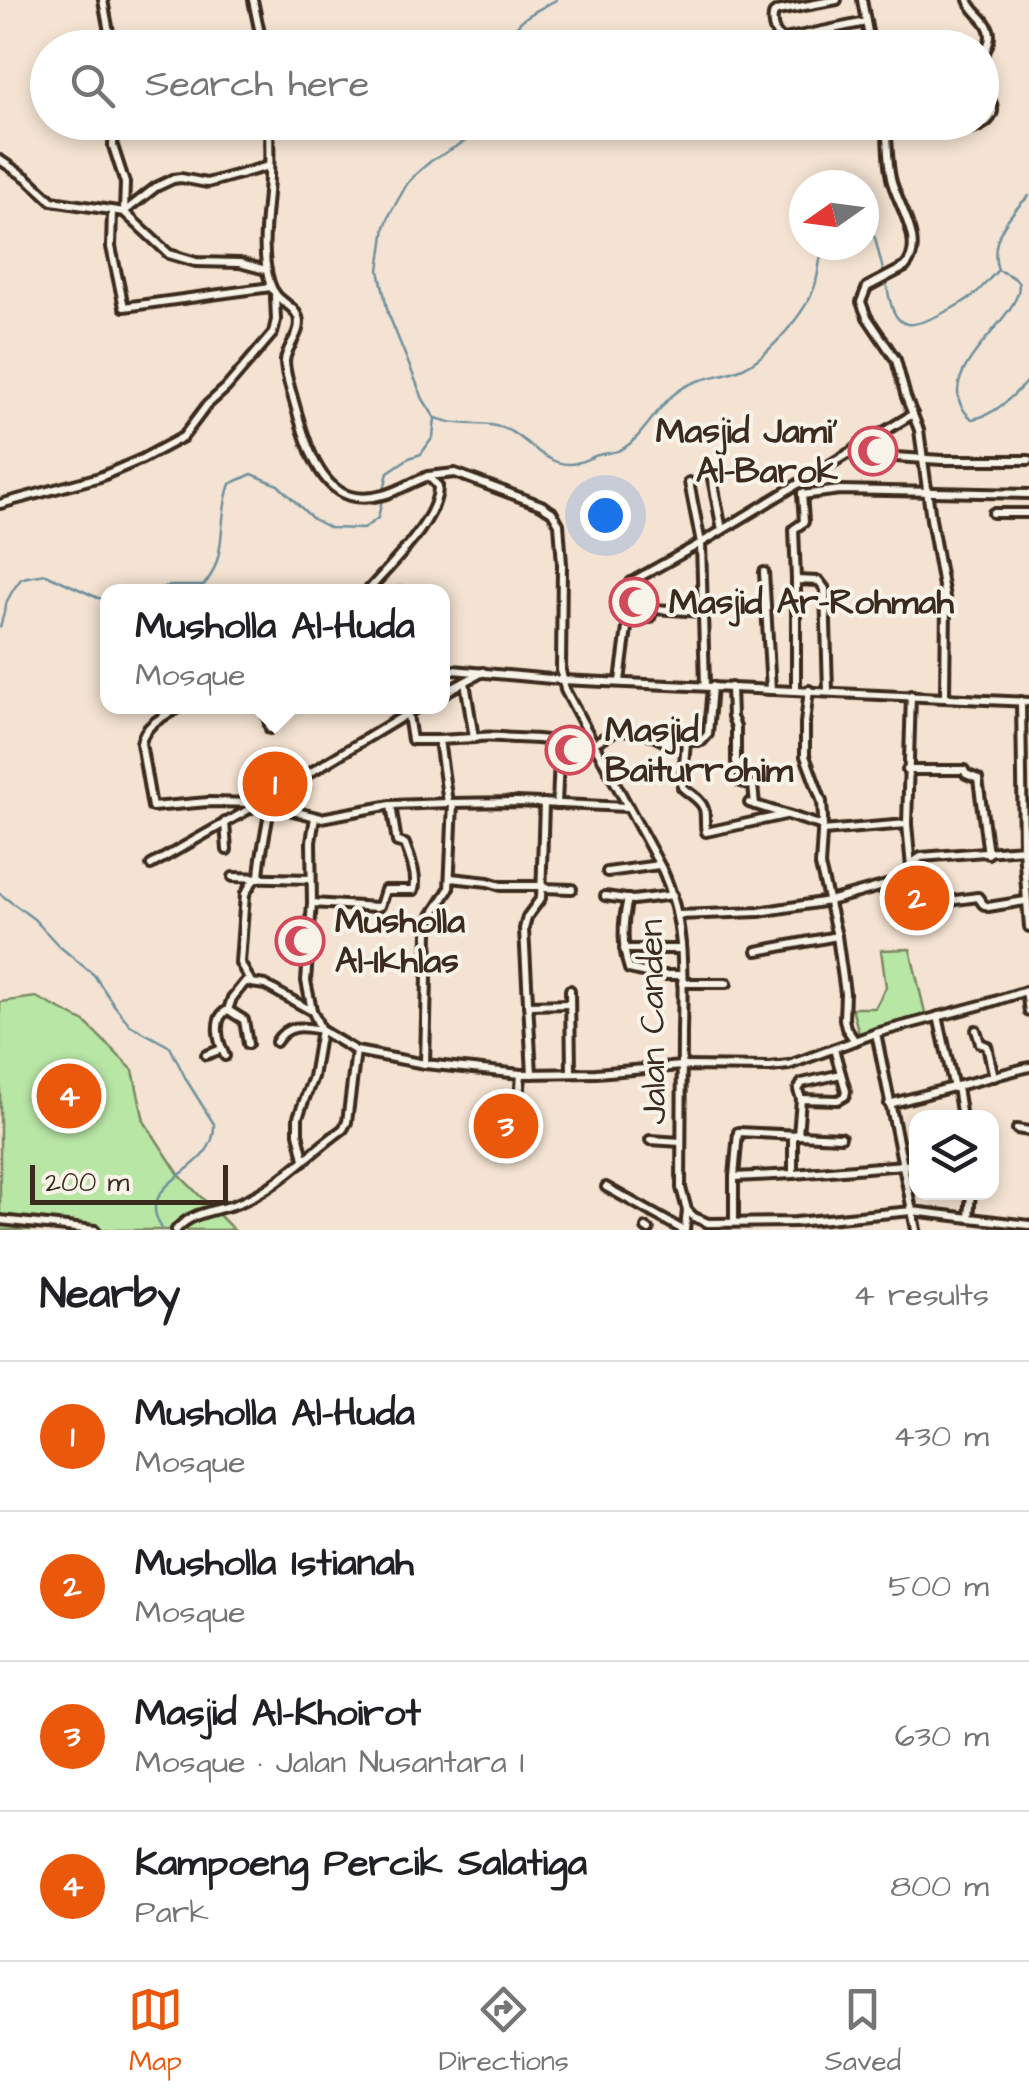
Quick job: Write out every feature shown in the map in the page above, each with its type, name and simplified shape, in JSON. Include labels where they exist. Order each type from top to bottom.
[{"type":"street","points":[[103,0],[109,30]]},
{"type":"street","points":[[253,0],[259,30]]},
{"type":"street","points":[[775,30],[774,13],[837,0]]},
{"type":"street","points":[[862,0],[868,30]]},
{"type":"street","points":[[968,0],[989,30]]},
{"type":"street","points":[[827,30],[866,22]]},
{"type":"street","points":[[113,140],[125,183],[124,212]]},
{"type":"street","points":[[0,504],[100,477],[183,437],[272,333],[275,296],[264,249],[269,140]]},
{"type":"street","points":[[888,140],[892,182],[908,222],[910,262],[867,287],[861,297],[862,308],[896,360],[920,430],[946,603],[945,696]]},
{"type":"street","points":[[0,160],[52,201],[124,212],[169,254],[196,262],[240,264],[266,270]]},
{"type":"street","points":[[124,212],[173,179],[207,183],[270,166]]},
{"type":"street","points":[[112,211],[114,271],[124,307],[271,288]]},
{"type":"street","points":[[275,296],[298,316],[299,326],[285,360],[303,436],[325,477],[341,492],[364,497],[399,491],[428,476],[456,472],[542,505],[556,516],[562,564],[562,680]]},
{"type":"street","points":[[631,582],[914,413]]},
{"type":"street","points":[[847,454],[1029,460]]},
{"type":"street","points":[[375,584],[436,504],[438,486],[428,476]]},
{"type":"street","points":[[712,478],[722,530]]},
{"type":"street","points":[[593,744],[621,730],[647,733],[663,742],[701,741],[708,736],[702,543],[690,482]]},
{"type":"street","points":[[796,690],[794,529],[804,522],[800,482]]},
{"type":"street","points":[[802,495],[840,490],[1029,494]]},
{"type":"street","points":[[993,513],[1029,513]]},
{"type":"street","points":[[764,572],[770,690]]},
{"type":"street","points":[[796,580],[819,581],[825,589],[828,691]]},
{"type":"street","points":[[620,681],[628,622],[650,618],[653,609],[704,612]]},
{"type":"street","points":[[450,670],[562,680],[1025,702],[1023,850],[1029,927]]},
{"type":"street","points":[[450,690],[484,672]]},
{"type":"street","name":"Jalan Canden","points":[[562,680],[659,865],[678,915],[682,979],[682,1197],[687,1210],[684,1230]]},
{"type":"street","points":[[465,682],[474,738]]},
{"type":"street","points":[[731,687],[736,762],[742,764],[741,782],[752,784],[752,804],[822,828],[907,824]]},
{"type":"street","points":[[809,690],[806,756],[822,802],[820,866],[837,936],[844,1020],[855,1040]]},
{"type":"street","points":[[910,695],[907,824],[911,869]]},
{"type":"street","points":[[168,714],[142,736],[152,807],[208,802],[260,804],[315,817],[391,805],[451,803],[627,807]]},
{"type":"street","points":[[267,714],[270,728]]},
{"type":"street","points":[[151,864],[260,804],[408,714],[412,740],[493,735],[560,740],[557,804]]},
{"type":"street","points":[[425,1064],[428,932],[431,917],[447,894],[450,878],[451,803],[440,740]]},
{"type":"street","points":[[686,742],[682,787],[700,802],[706,832],[786,816]]},
{"type":"street","points":[[908,770],[964,770],[978,779],[988,854]]},
{"type":"street","points":[[532,1074],[525,922],[538,904],[542,887],[544,803]]},
{"type":"street","points":[[252,982],[240,964],[245,894],[257,878],[270,805]]},
{"type":"street","points":[[312,903],[377,907],[384,890],[414,890],[412,863],[405,844],[397,842],[391,805]]},
{"type":"street","points":[[304,1159],[298,1117],[313,1077],[321,1030],[306,981],[315,817]]},
{"type":"street","points":[[225,822],[227,850]]},
{"type":"street","points":[[1023,850],[921,857],[911,869],[908,897],[911,906],[978,897],[988,907],[1026,900]]},
{"type":"street","points":[[608,872],[659,865]]},
{"type":"street","points":[[233,877],[310,879]]},
{"type":"street","points":[[450,878],[572,890]]},
{"type":"street","points":[[678,915],[742,914],[829,900],[908,879]]},
{"type":"street","points":[[604,896],[628,899],[673,895]]},
{"type":"street","points":[[628,899],[624,958],[629,969],[727,983]]},
{"type":"street","points":[[756,951],[837,936]]},
{"type":"street","points":[[624,949],[681,949]]},
{"type":"street","points":[[206,1055],[223,1052],[218,1019],[228,1010],[244,982],[265,986],[312,1010]]},
{"type":"street","points":[[570,990],[571,1073]]},
{"type":"street","points":[[276,1042],[282,1033],[294,1027],[321,1030],[356,1051],[425,1064],[521,1074],[682,1066],[770,1067],[789,1065],[876,1033],[1027,990],[1029,1012]]},
{"type":"street","points":[[528,1005],[570,1004]]},
{"type":"street","points":[[228,1010],[244,1020],[248,1044]]},
{"type":"street","points":[[938,1016],[960,1110]]},
{"type":"street","points":[[976,1030],[980,1043],[986,1046],[994,1077]]},
{"type":"street","points":[[876,1033],[916,1230]]},
{"type":"street","points":[[801,1100],[842,1098],[846,1091],[834,1049]]},
{"type":"street","points":[[176,1230],[199,1214],[260,1194],[344,1129],[356,1051]]},
{"type":"street","points":[[889,1104],[1029,1066]]},
{"type":"street","points":[[516,1142],[521,1074]]},
{"type":"street","points":[[793,1174],[801,1100],[798,1090],[802,1082],[842,1074]]},
{"type":"street","points":[[1017,1130],[1029,1131]]},
{"type":"street","points":[[734,1222],[738,1132],[842,1137]]},
{"type":"street","points":[[650,1140],[681,1142]]},
{"type":"street","points":[[734,1177],[909,1164]]},
{"type":"street","points":[[606,1187],[667,1226],[684,1230]]},
{"type":"street","points":[[966,1230],[970,1200]]},
{"type":"street","points":[[687,1210],[708,1223],[780,1226],[912,1211],[1029,1225]]},
{"type":"street","points":[[0,1220],[96,1230]]},
{"type":"street","points":[[823,1220],[823,1230]]},
{"type":"green space","points":[[910,949],[926,1017],[859,1034],[852,1008],[875,1008],[886,987],[881,950]]},
{"type":"green space","points":[[36,997],[85,1022],[133,1070],[144,1121],[180,1176],[234,1230],[0,1230],[0,1002]]},
{"type":"waterway","points":[[515,30],[531,14],[556,0]]},
{"type":"waterway","points":[[204,584],[220,550],[230,484],[252,474],[278,485],[313,519],[330,528],[363,529],[378,518],[388,472],[421,454],[433,437],[435,418],[423,399],[388,313],[379,270],[385,227],[407,184],[431,161],[467,140]]},
{"type":"waterway","points":[[886,282],[894,313],[907,324],[932,318],[962,303],[998,270],[996,249],[1002,229],[1029,196]]},
{"type":"waterway","points":[[879,254],[884,274]]},
{"type":"waterway","points":[[436,418],[504,428],[561,463],[577,463],[620,450],[682,389],[743,368],[776,343],[812,293],[820,260]]},
{"type":"waterway","points":[[998,270],[1018,282],[1017,296],[967,365],[959,384],[959,402],[972,419],[980,417],[1003,404],[1029,379]]},
{"type":"waterway","points":[[0,627],[7,601],[21,579],[27,577],[46,574],[100,598]]},
{"type":"waterway","points":[[0,894],[34,919],[94,975],[130,1025],[170,1047],[214,1124],[206,1150],[159,1195],[155,1210],[162,1230]]},
{"type":"place","name":"Masjid Jami' Al-Barok","points":[[873,451]]},
{"type":"place","name":"Masjid Ar-Rohmah","points":[[634,602]]},
{"type":"place","name":"Masjid Baiturrohim","points":[[570,750]]},
{"type":"place","name":"Musholla Al-Huda","points":[[275,784]]},
{"type":"place","name":"Musholla Istianah","points":[[917,898]]},
{"type":"place","name":"Musholla Al-Ikhlas","points":[[300,941]]},
{"type":"place","name":"Kampoeng Percik Salatiga","points":[[69,1096]]},
{"type":"place","name":"Masjid Al-Khoirot","points":[[506,1126]]}]
